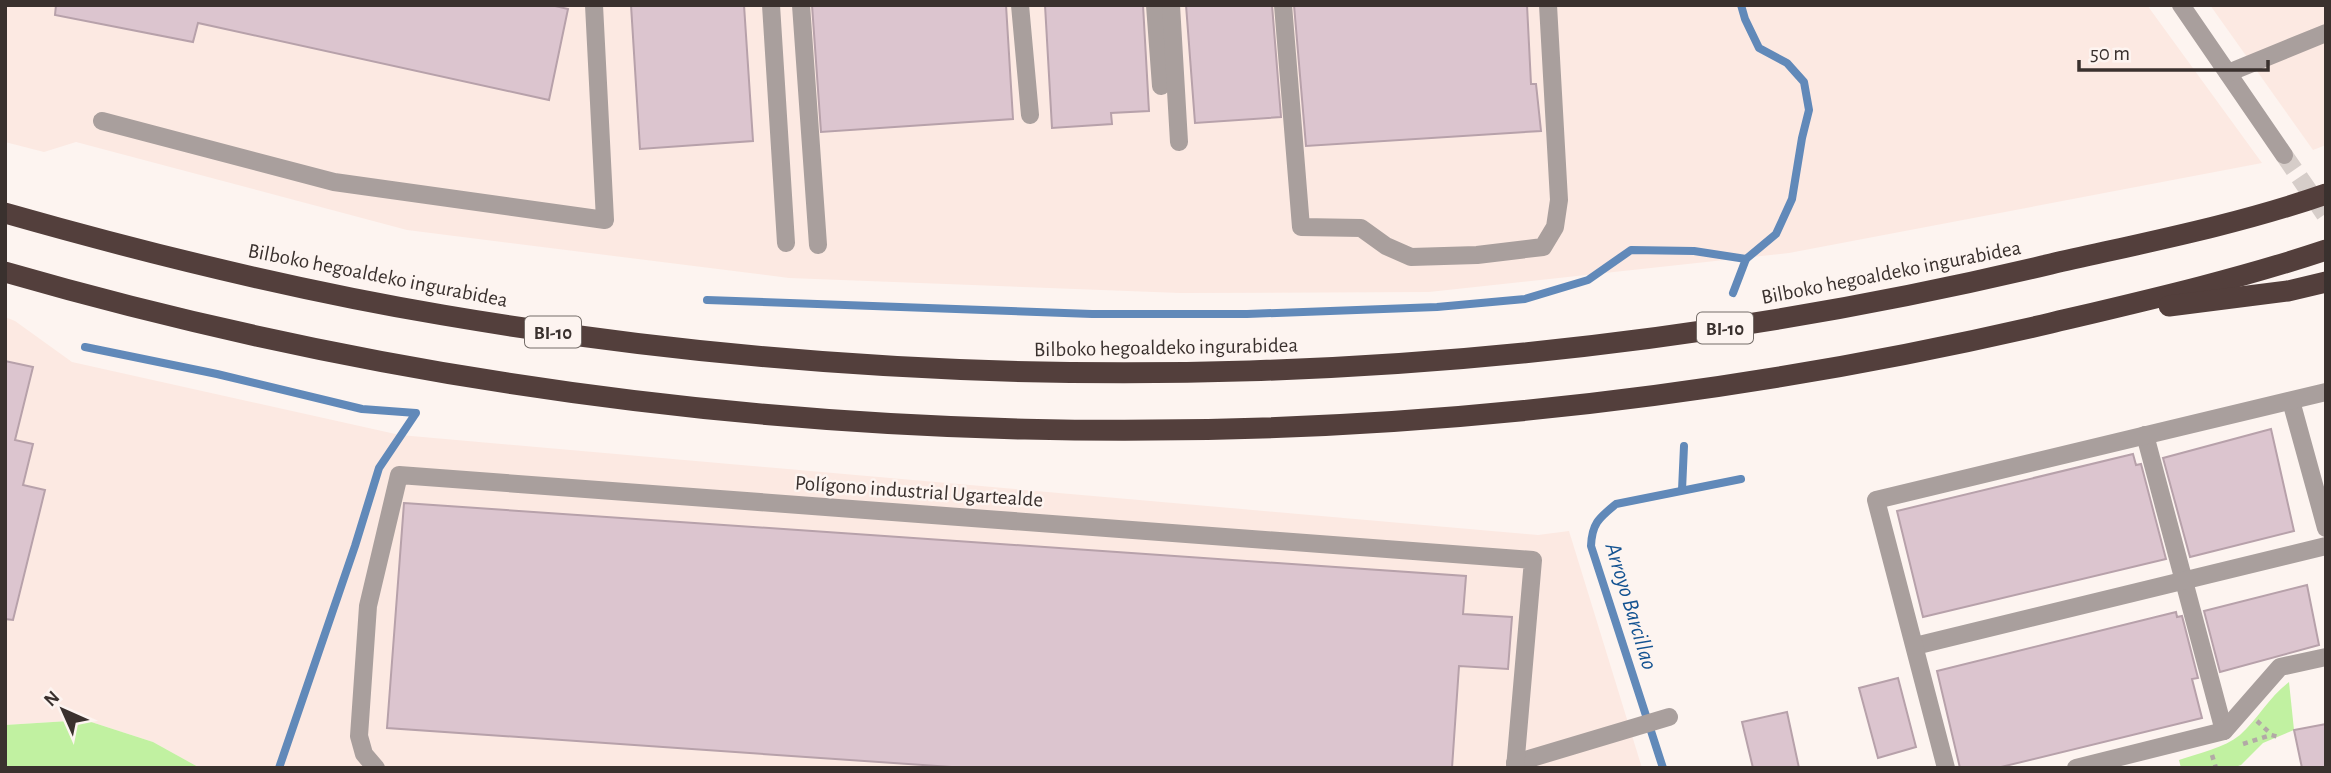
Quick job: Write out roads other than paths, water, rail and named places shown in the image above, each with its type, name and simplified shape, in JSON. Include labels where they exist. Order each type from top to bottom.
[{"type":"highway","name":"Bilboko hegoaldeko ingurabidea","points":[[5,213],[240,274],[440,315],[583,337],[735,356],[830,363],[994,372],[1170,375],[1277,372],[1438,362],[1616,344],[1769,322],[1886,301],[2011,274],[2212,227],[2326,194]]},
{"type":"highway","points":[[5,272],[153,312],[228,329],[430,371],[575,394],[812,419],[1032,430],[1171,432],[1417,420],[1533,410],[1778,378],[1948,346],[2066,319],[2261,271],[2326,250]]},
{"type":"highway","points":[[2066,319],[2288,291],[2326,282]]},
{"type":"street","points":[[102,121],[334,182],[606,220],[594,5]]},
{"type":"street","points":[[771,5],[786,243]]},
{"type":"street","points":[[801,5],[818,245]]},
{"type":"street","points":[[1020,5],[1030,115]]},
{"type":"street","points":[[1155,5],[1161,86]]},
{"type":"street","points":[[1171,5],[1179,142]]},
{"type":"street","points":[[1283,5],[1301,228],[1361,228],[1386,246],[1411,257],[1477,256],[1542,247],[1555,227],[1559,200],[1548,5]]},
{"type":"street","points":[[2181,5],[2284,155]]},
{"type":"street","points":[[2228,73],[2326,33]]},
{"type":"street","points":[[1946,768],[1876,500],[2326,392]]},
{"type":"street","points":[[2291,401],[2326,528]]},
{"type":"street","points":[[2145,435],[2224,731]]},
{"type":"street","name":"Polígono industrial Ugartealde","points":[[376,768],[364,754],[359,736],[368,606],[399,475],[1533,560],[1515,765],[1669,717]]},
{"type":"street","points":[[1915,646],[2326,546]]},
{"type":"street","points":[[2076,768],[2224,731],[2280,667],[2326,657]]},
{"type":"waterway","points":[[1733,293],[1746,259],[1776,234],[1792,199],[1809,110],[1804,82],[1787,63],[1759,48],[1741,5]]},
{"type":"waterway","points":[[707,300],[1092,314],[1247,314],[1437,307],[1525,299],[1588,280],[1631,250],[1694,251],[1746,259]]},
{"type":"waterway","points":[[85,347],[217,374],[362,409],[416,413],[379,468],[279,768]]},
{"type":"waterway","points":[[1682,490],[1684,446]]},
{"type":"waterway","name":"Arroyo Barcillao","points":[[1663,768],[1591,546],[1593,532],[1601,517],[1616,504],[1741,479]]},
{"type":"tunnel","points":[[2284,155],[2326,216]]}]
